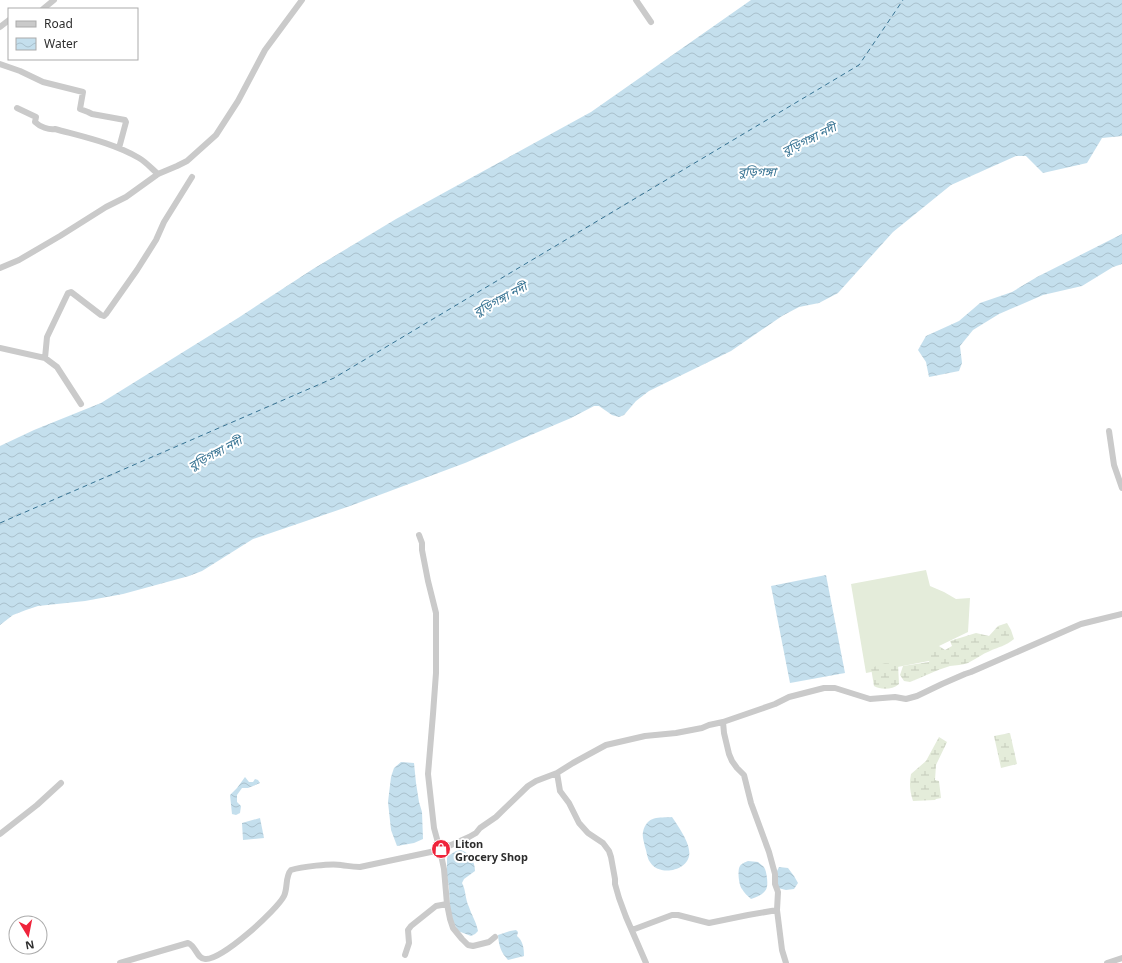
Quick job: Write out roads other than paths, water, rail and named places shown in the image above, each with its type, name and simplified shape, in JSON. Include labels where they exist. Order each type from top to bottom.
[{"type":"street","points":[[44,8],[54,0]]},
{"type":"street","points":[[0,268],[19,260],[106,207],[126,197],[158,174],[187,161],[216,135],[238,101],[265,50],[302,0]]},
{"type":"street","points":[[636,0],[651,22]]},
{"type":"street","points":[[0,27],[8,21]]},
{"type":"street","points":[[0,64],[20,71],[43,82],[83,92],[79,107],[80,109],[92,114],[125,120],[126,122],[119,148]]},
{"type":"street","points":[[17,108],[36,117],[35,122],[38,125],[103,142],[119,148],[140,159],[158,174]]},
{"type":"street","points":[[45,358],[47,337],[68,293],[71,292],[104,316],[138,270],[164,222],[192,177]]},
{"type":"street","points":[[0,348],[45,358],[57,367],[81,404]]},
{"type":"street","points":[[1109,431],[1114,465],[1122,488]]},
{"type":"street","points":[[419,535],[422,543],[428,581],[436,613],[434,714],[428,774],[434,828],[444,869],[447,904],[453,928],[468,945],[473,946],[489,942],[495,937]]},
{"type":"street","points":[[120,963],[188,943],[192,944],[204,961],[211,958],[232,947],[283,898],[286,890],[288,873],[291,870],[318,866],[341,865],[360,867],[440,850],[476,833],[480,828],[496,817],[528,786],[536,781],[557,773],[572,763],[606,745],[645,736],[690,731],[723,722],[775,704],[788,697],[824,688],[835,688],[870,699],[895,697],[906,699],[917,696],[948,681],[1081,624],[1122,614]]},
{"type":"street","points":[[723,722],[729,754],[732,761],[744,775],[751,803],[769,852],[775,874],[775,884],[778,892],[777,910],[782,950],[786,963]]},
{"type":"street","points":[[557,773],[560,791],[569,803],[579,823],[588,833],[603,843],[609,851],[615,879],[614,884],[626,917],[646,963]]},
{"type":"street","points":[[0,834],[61,784]]},
{"type":"street","points":[[405,955],[409,943],[408,930],[411,926],[436,906],[447,904]]},
{"type":"street","points":[[632,930],[678,914],[704,923],[709,923],[777,910]]},
{"type":"street","points":[[1107,963],[1122,958]]},
{"type":"water","name":"বুড়িগঙ্গা","points":[[751,0],[1122,0],[1122,136],[1102,138],[1087,163],[1043,173],[1026,156],[1016,156],[951,185],[893,232],[838,293],[819,303],[799,307],[782,316],[731,351],[649,391],[636,401],[624,415],[619,417],[612,415],[599,406],[594,406],[571,418],[465,463],[350,506],[253,539],[202,571],[189,576],[123,594],[85,601],[38,606],[13,615],[0,625],[0,446],[34,430],[101,403],[238,318],[313,269],[396,219],[591,112]]},
{"type":"water","points":[[1122,234],[1122,264],[1113,267],[1082,286],[1043,295],[999,314],[973,330],[960,346],[962,363],[959,371],[929,377],[926,362],[918,350],[926,336],[959,321],[980,303],[1012,292],[1037,277]]},
{"type":"water","points":[[826,575],[845,673],[790,683],[771,586]]},
{"type":"water","points":[[401,762],[414,763],[419,802],[422,812],[423,839],[414,843],[397,846],[391,830],[388,802],[391,777],[394,768]]},
{"type":"water","points":[[245,777],[249,782],[253,782],[255,779],[260,783],[248,788],[242,788],[237,795],[237,802],[241,806],[240,813],[236,815],[232,814],[230,795]]},
{"type":"water","points":[[672,817],[687,842],[689,857],[686,863],[681,867],[667,871],[660,870],[654,867],[649,860],[643,840],[643,832],[647,823],[654,818]]},
{"type":"water","points":[[260,818],[264,838],[243,840],[242,823]]},
{"type":"water","points":[[456,851],[464,851],[473,861],[475,868],[475,871],[464,879],[462,883],[478,931],[471,936],[458,931],[453,921],[450,909],[447,858]]},
{"type":"water","points":[[748,861],[758,862],[763,866],[766,871],[767,880],[767,887],[765,891],[761,895],[751,899],[741,887],[739,878],[740,866]]},
{"type":"water","points":[[779,867],[788,868],[794,876],[798,883],[794,889],[786,890],[778,888],[777,871]]},
{"type":"water","points":[[516,930],[518,932],[517,936],[523,945],[524,956],[508,960],[501,949],[498,935]]},
{"type":"place","name":"Liton Grocery Shop","points":[[441,849]]},
{"type":"water label","name":"বুড়িগঙ্গা নদী","points":[[809,139]]},
{"type":"water label","name":"বুড়িগঙ্গা নদী","points":[[500,299]]},
{"type":"water label","name":"বুড়িগঙ্গা নদী","points":[[215,453]]}]
